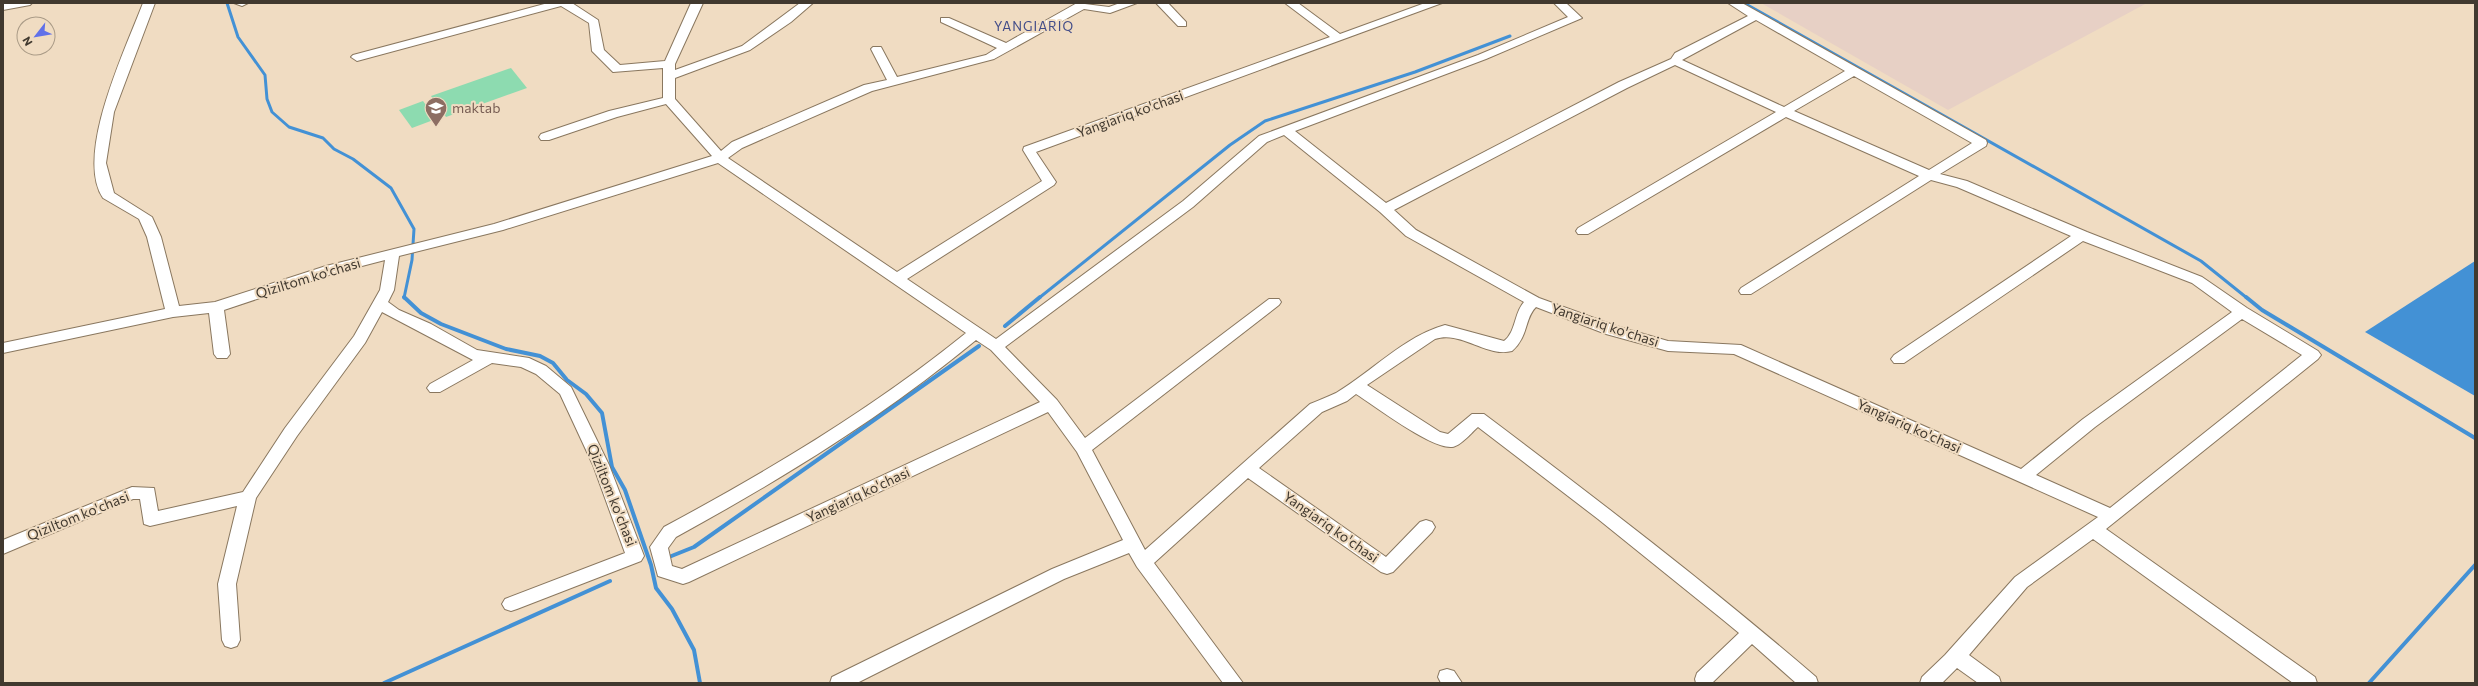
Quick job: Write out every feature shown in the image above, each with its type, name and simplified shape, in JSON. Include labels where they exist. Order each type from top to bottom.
[{"type":"street","points":[[3,7],[26,3]]},
{"type":"street","points":[[149,3],[108,112],[100,163],[108,195],[145,217],[154,237],[173,312]]},
{"type":"street","points":[[357,57],[561,3]]},
{"type":"street","points":[[564,3],[594,22],[598,51],[618,69],[669,70],[746,48],[781,24],[807,3]]},
{"type":"street","points":[[696,3],[669,70],[669,100],[720,158],[831,232],[896,279],[996,346],[1051,404],[1083,448],[1132,544],[1143,562],[1234,683]]},
{"type":"street","name":"Qiziltom ko'chasi","points":[[3,348],[173,312],[216,307],[330,269],[428,246],[498,227],[720,158],[737,146],[868,88],[893,80],[969,64],[990,57],[1082,5],[1110,10],[1131,3]]},
{"type":"street","points":[[1162,3],[1182,24]]},
{"type":"street","points":[[1291,3],[1338,38]]},
{"type":"street","name":"Yangiariq ko'chasi","points":[[896,279],[1049,182],[1029,150],[1436,3]]},
{"type":"street","points":[[996,346],[1188,204],[1263,139],[1482,57],[1576,18],[1560,3]]},
{"type":"street","points":[[1734,3],[1981,143],[1931,176],[1746,291]]},
{"type":"street","points":[[1384,209],[1616,88],[1675,61],[1679,55],[1756,16]]},
{"type":"street","points":[[945,20],[1006,48]]},
{"type":"street","points":[[877,49],[893,80]]},
{"type":"street","points":[[1675,61],[1866,149],[1931,176],[1962,184],[2082,235],[2197,280],[2242,312],[2313,355],[2094,530],[2021,582],[1956,656],[1929,683]]},
{"type":"street","points":[[1583,231],[1785,111],[1854,72]]},
{"type":"street","points":[[545,137],[613,114],[669,100]]},
{"type":"street","name":"Yangiariq ko'chasi","points":[[1287,131],[1302,145],[1384,209],[1412,233],[1534,301],[1612,330],[1668,346],[1736,349],[2112,516]]},
{"type":"street","points":[[1899,359],[2082,235]]},
{"type":"street","points":[[231,640],[227,584],[248,497],[291,432],[360,339],[387,290],[393,253]]},
{"type":"street","name":"Yangiariq ko'chasi","points":[[1143,562],[1316,408],[1336,400],[1430,335],[1445,330],[1507,347],[1516,338],[1521,320],[1529,304],[1534,301]]},
{"type":"street","points":[[1083,448],[1274,302]]},
{"type":"street","name":"Qiziltom ko'chasi","points":[[380,303],[394,314],[426,328],[474,355],[492,356],[524,362],[541,370],[566,392],[601,465],[635,556],[511,604]]},
{"type":"street","points":[[216,307],[222,354]]},
{"type":"street","points":[[2022,477],[2089,423],[2242,312]]},
{"type":"street","name":"Yangiariq ko'chasi","points":[[976,332],[927,370],[829,439],[795,461],[670,532],[659,547],[664,571],[684,577],[1051,404]]},
{"type":"street","points":[[435,388],[492,356]]},
{"type":"street","points":[[1356,386],[1435,437],[1451,441],[1478,418],[1625,528],[1680,575],[1752,632],[1809,683]]},
{"type":"street","name":"Yangiariq ko'chasi","points":[[1248,468],[1387,567],[1426,527]]},
{"type":"street","name":"Qiziltom ko'chasi","points":[[3,547],[132,493],[148,493],[150,519],[248,497]]},
{"type":"street","points":[[2094,530],[2308,683]]},
{"type":"street","points":[[839,683],[1058,574],[1132,544]]},
{"type":"street","points":[[1704,679],[1752,632]]},
{"type":"street","points":[[1956,656],[1992,683]]},
{"type":"shaded area","points":[[1761,3],[2147,3],[1948,110]]},
{"type":"green space","points":[[511,68],[527,88],[446,117],[431,96]]},
{"type":"green space","points":[[423,101],[436,119],[412,128],[399,110]]},
{"type":"water","points":[[2475,261],[2475,396],[2365,332]]},
{"type":"waterway","points":[[227,3],[238,37],[265,75],[267,99],[272,112],[289,127],[323,138],[334,149],[353,159],[391,188],[414,229],[412,260],[404,297]]},
{"type":"waterway","points":[[1744,3],[2201,261],[2247,298]]},
{"type":"waterway","points":[[1039,298],[1230,145],[1265,121],[1415,72],[1510,36]]},
{"type":"waterway","points":[[404,297],[421,313],[441,324],[506,349],[540,356],[553,363],[567,380],[586,394],[602,413],[612,467],[625,490],[651,565],[656,588],[672,609],[694,650],[700,683]]},
{"type":"waterway","points":[[1005,326],[1040,297]]},
{"type":"waterway","points":[[2246,297],[2262,310],[2475,438]]},
{"type":"waterway","points":[[669,557],[694,547],[979,346]]},
{"type":"waterway","points":[[2369,683],[2475,565]]},
{"type":"waterway","points":[[384,683],[610,581]]},
{"type":"place","name":"maktab","points":[[436,128]]},
{"type":"district","name":"YANGIARIQ","points":[[1034,26]]}]
